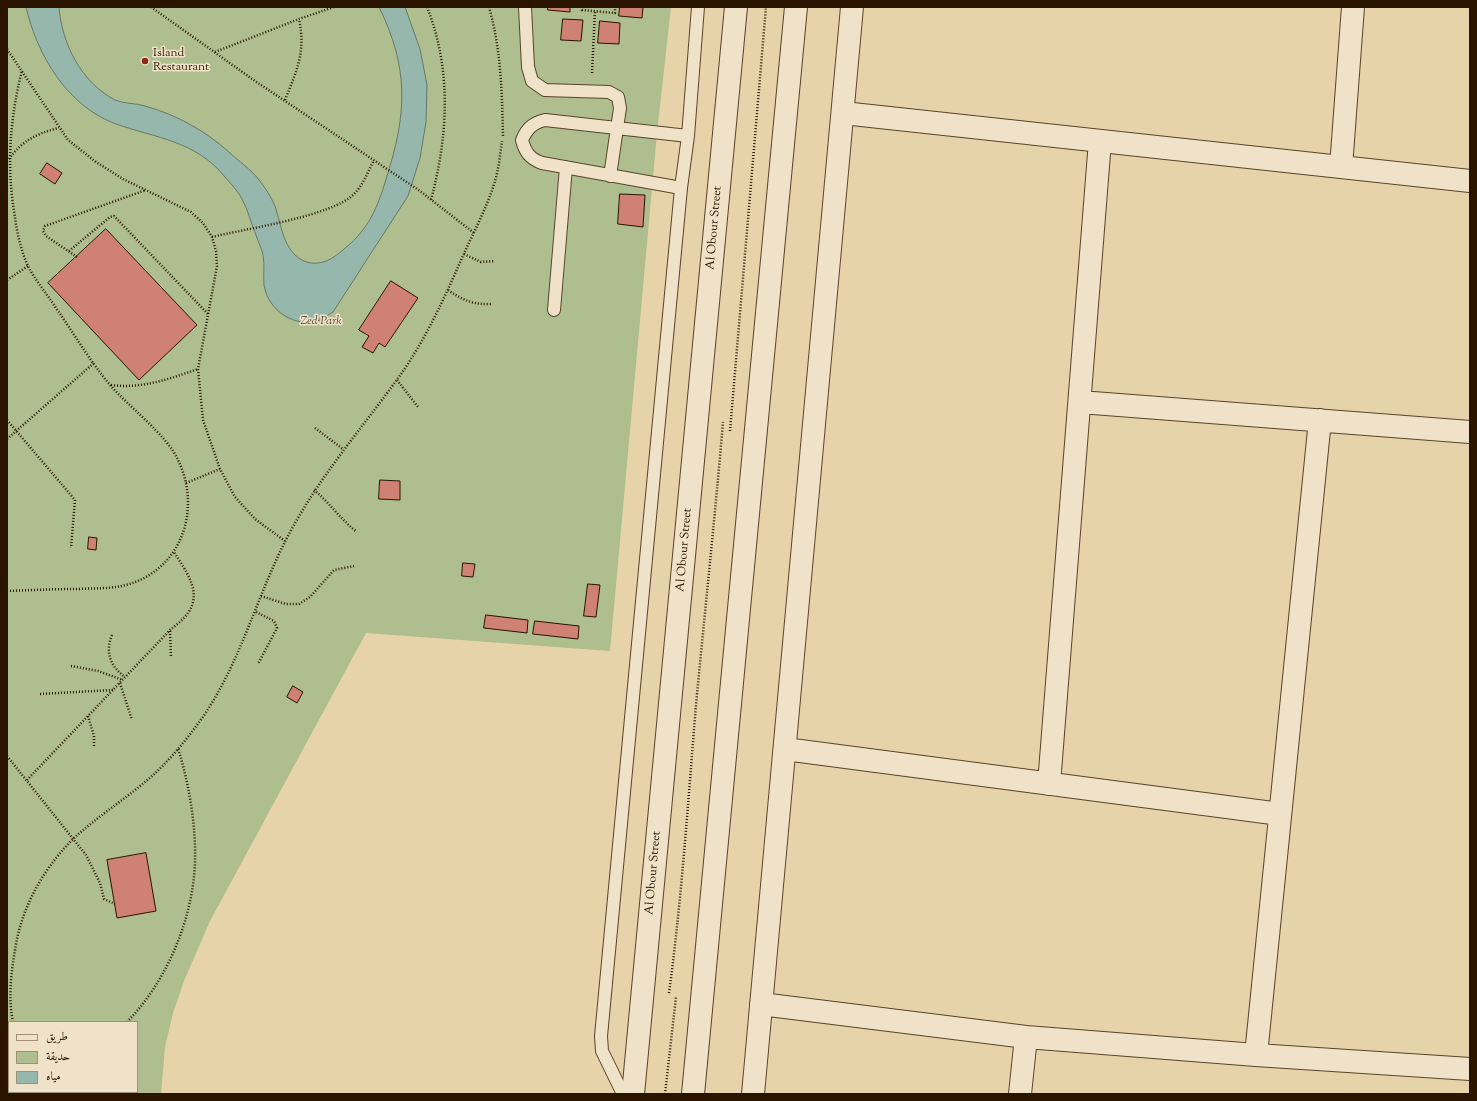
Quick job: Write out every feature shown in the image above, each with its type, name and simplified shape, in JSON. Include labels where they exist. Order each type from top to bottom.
[{"type":"street","name":"Al Obour Street","points":[[633,1094],[736,7]]},
{"type":"street","points":[[693,1094],[796,7]]},
{"type":"street","points":[[753,1094],[852,7]]},
{"type":"street","points":[[1341,167],[1353,7]]},
{"type":"street","points":[[843,113],[1470,181]]},
{"type":"street","points":[[1049,784],[1100,141]]},
{"type":"street","points":[[1080,402],[1470,432]]},
{"type":"street","points":[[1256,1055],[1320,420]]},
{"type":"street","points":[[785,749],[1280,814]]},
{"type":"street","points":[[761,1004],[1026,1037],[1256,1055],[1470,1069]]},
{"type":"street","points":[[1020,1094],[1026,1037]]},
{"type":"lane","points":[[525,7],[528,67],[532,81],[545,90],[609,92],[618,97],[620,102],[610,176]]},
{"type":"lane","points":[[623,1094],[602,1051],[601,1036],[681,188],[688,136],[698,7]]},
{"type":"lane","points":[[681,188],[542,163],[534,160],[528,155],[522,140],[530,126],[545,120],[688,136]]},
{"type":"lane","points":[[554,310],[566,167]]},
{"type":"path","points":[[151,7],[284,100],[420,191],[474,233]]},
{"type":"path","points":[[215,52],[334,7]]},
{"type":"path","points":[[427,7],[440,50],[445,87],[445,125],[440,163],[431,200]]},
{"type":"path","points":[[13,1021],[10,1010],[12,966],[22,919],[42,878],[72,840],[153,775],[178,748],[200,720],[237,656],[285,541],[314,490],[343,449],[397,380],[423,340],[448,290],[474,233],[495,180],[503,138],[502,95],[498,54],[489,7]]},
{"type":"path","points":[[583,7],[582,10],[615,13],[615,7]]},
{"type":"path","points":[[729,438],[766,7]]},
{"type":"path","points":[[592,91],[595,12]]},
{"type":"path","points":[[284,100],[299,65],[302,50],[302,34],[299,19]]},
{"type":"path","points":[[7,50],[68,140],[96,162],[124,179],[191,212],[203,222],[212,237],[216,251],[217,266],[198,369],[204,420],[210,445],[220,469],[235,497],[255,519],[285,541]]},
{"type":"path","points":[[7,591],[111,588],[126,585],[153,573],[165,564],[182,538],[187,521],[189,503],[186,483],[178,460],[170,447],[111,385],[94,363],[28,266],[17,231],[11,195],[9,159],[10,129],[22,70]]},
{"type":"path","points":[[9,159],[17,148],[30,138],[59,128]]},
{"type":"path","points":[[212,237],[324,211],[345,202],[361,185],[374,160]]},
{"type":"path","points":[[77,257],[44,234],[45,226],[147,190]]},
{"type":"path","points":[[69,251],[110,217],[114,216],[208,314]]},
{"type":"path","points":[[464,254],[481,262],[495,261]]},
{"type":"path","points":[[7,280],[28,266]]},
{"type":"path","points":[[448,290],[462,300],[471,303],[491,304]]},
{"type":"path","points":[[7,439],[94,363]]},
{"type":"path","points":[[111,385],[126,387],[148,385],[198,369]]},
{"type":"path","points":[[397,380],[418,407]]},
{"type":"path","points":[[7,420],[75,500],[71,548]]},
{"type":"path","points":[[315,428],[343,449]]},
{"type":"path","points":[[186,483],[220,469]]},
{"type":"path","points":[[314,490],[327,500],[348,525],[357,532]]},
{"type":"path","points":[[27,780],[170,630],[188,614],[194,600],[194,592],[188,576],[174,552]]},
{"type":"path","points":[[261,596],[286,604],[299,604],[310,597],[334,570],[354,566]]},
{"type":"path","points":[[256,612],[274,621],[277,628],[258,664]]},
{"type":"path","points":[[170,630],[171,657]]},
{"type":"path","points":[[112,635],[109,646],[110,659],[113,666],[124,678]]},
{"type":"path","points":[[71,666],[124,678]]},
{"type":"path","points":[[120,683],[132,720]]},
{"type":"path","points":[[40,694],[114,690]]},
{"type":"path","points":[[88,716],[94,736],[94,746]]},
{"type":"path","points":[[128,1021],[159,981],[178,943],[189,903],[195,862],[193,827],[187,775],[178,748]]},
{"type":"path","points":[[7,756],[72,840],[86,855],[94,869],[104,899],[115,904]]},
{"type":"path","points":[[665,1094],[677,992]]},
{"type":"green space","name":"Zed Park","points":[[7,7],[671,7],[657,133],[610,651],[366,633],[210,921],[184,981],[173,1013],[165,1047],[161,1094],[7,1094]]},
{"type":"water","points":[[26,7],[59,7],[64,35],[75,61],[92,83],[103,92],[115,100],[141,105],[168,114],[190,124],[220,144],[256,176],[266,189],[275,206],[282,232],[295,255],[302,260],[317,263],[333,258],[357,237],[369,221],[381,195],[394,153],[401,111],[402,91],[396,50],[389,29],[379,7],[405,7],[420,49],[427,85],[426,122],[420,158],[408,196],[333,312],[320,320],[302,322],[284,316],[277,310],[271,303],[264,285],[264,263],[262,250],[244,203],[225,177],[214,165],[188,148],[160,137],[116,124],[99,116],[83,105],[69,92],[46,60],[31,25]]},
{"type":"building","points":[[548,7],[570,7],[570,12],[548,10]]},
{"type":"building","points":[[620,7],[643,7],[642,18],[619,16]]},
{"type":"building","points":[[563,19],[583,20],[581,41],[561,40]]},
{"type":"building","points":[[600,21],[620,23],[619,44],[598,43]]},
{"type":"building","points":[[47,163],[62,173],[55,184],[40,174]]},
{"type":"building","points":[[620,194],[645,195],[643,227],[618,224]]},
{"type":"building","points":[[106,229],[197,325],[139,380],[48,283]]},
{"type":"building","points":[[391,281],[418,298],[385,347],[379,343],[373,353],[362,347],[369,336],[359,330]]},
{"type":"building","points":[[380,480],[400,481],[400,500],[379,499]]},
{"type":"building","points":[[89,537],[97,538],[96,550],[88,549]]},
{"type":"building","points":[[463,563],[475,564],[473,577],[462,576]]},
{"type":"building","points":[[588,584],[600,585],[596,617],[584,616]]},
{"type":"building","points":[[486,615],[528,620],[527,633],[484,628]]},
{"type":"building","points":[[535,621],[579,626],[578,639],[533,634]]},
{"type":"building","points":[[293,686],[303,692],[297,703],[287,697]]},
{"type":"building","points":[[146,853],[156,911],[117,918],[107,860]]},
{"type":"place","name":"Island Restaurant","points":[[145,61]]}]
